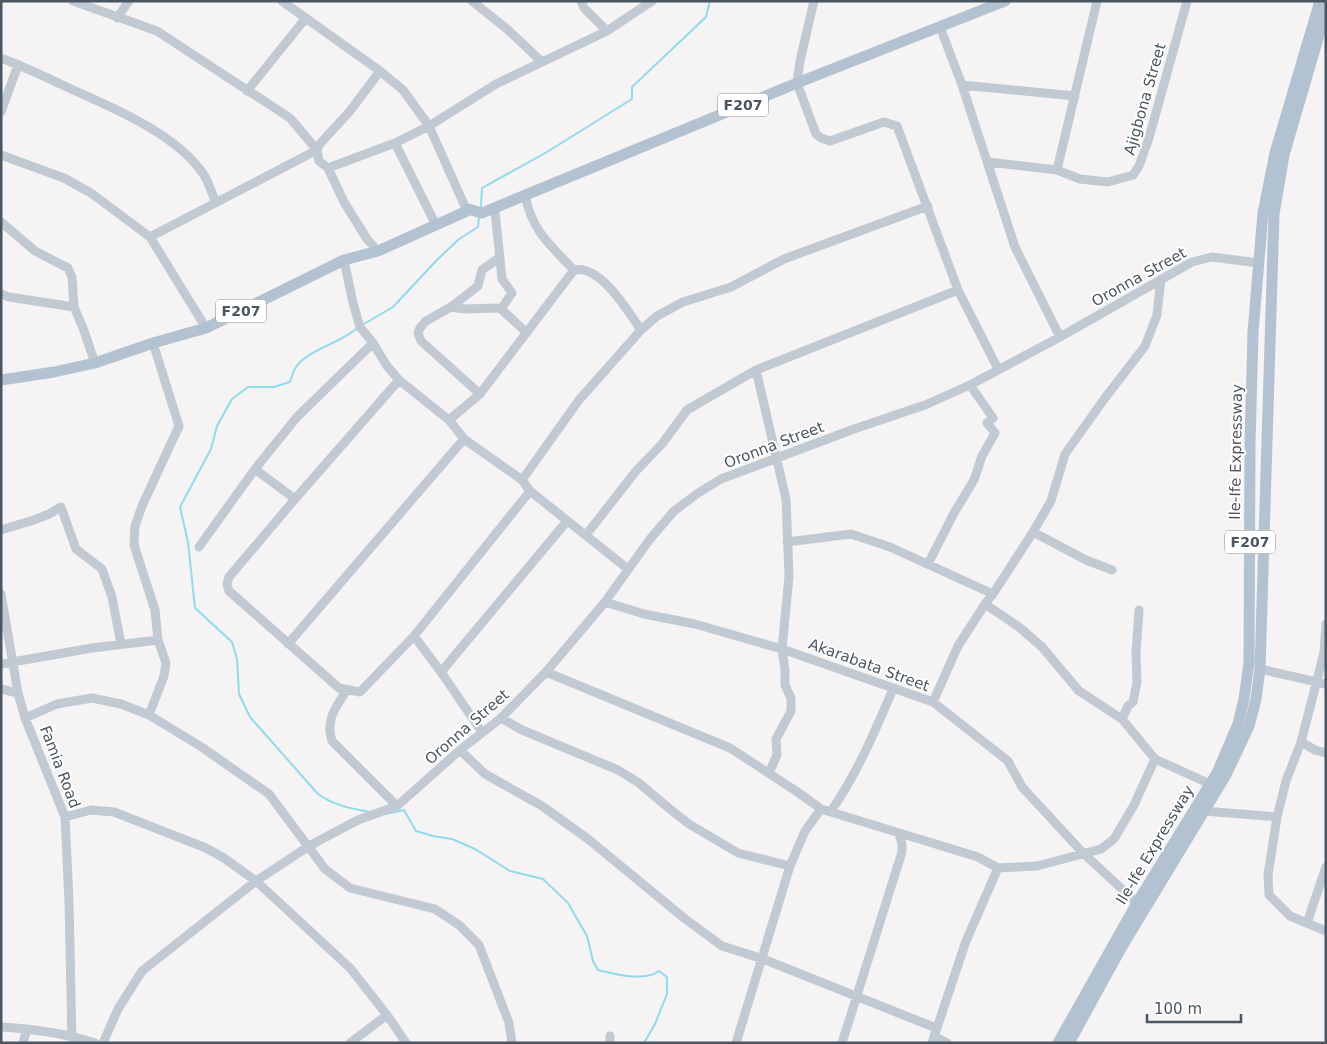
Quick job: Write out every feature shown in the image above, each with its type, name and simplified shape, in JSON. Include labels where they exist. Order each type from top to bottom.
[{"type":"main road","name":"F207","points":[[487,211],[797,83],[1005,1]]},
{"type":"main road","name":"Ile-Ife Expressway","points":[[1058,1043],[1137,903],[1217,773],[1238,724],[1249,663],[1250,444],[1253,332],[1263,213],[1275,153],[1320,1]]},
{"type":"main road","name":"Ile-Ife Expressway","points":[[1069,1043],[1120,950],[1226,775],[1249,726],[1256,699],[1260,669],[1274,214],[1284,155],[1326,11]]},
{"type":"main road","name":"F207","points":[[1,380],[54,372],[95,363],[153,342],[206,328],[344,260],[378,251],[468,210]]},
{"type":"main road","points":[[468,210],[487,211]]},
{"type":"street","points":[[73,1],[117,18],[157,30],[290,118],[317,150],[319,161],[328,168],[344,202],[367,239],[378,251]]},
{"type":"street","points":[[117,18],[129,1]]},
{"type":"street","points":[[282,1],[380,70],[403,90],[429,126],[468,210]]},
{"type":"street","points":[[472,1],[508,29],[541,61]]},
{"type":"street","points":[[581,1],[584,8],[607,31]]},
{"type":"street","points":[[328,168],[396,143],[429,126],[496,84],[607,31],[652,1]]},
{"type":"street","points":[[814,1],[800,61],[797,83],[816,134],[830,141],[884,122],[897,126],[958,290],[998,369]]},
{"type":"street","points":[[1057,170],[1097,1]]},
{"type":"street","name":"Ajigbona Street","points":[[988,162],[1057,170],[1080,179],[1108,182],[1134,175],[1149,138],[1187,1]]},
{"type":"street","points":[[247,91],[305,19]]},
{"type":"street","points":[[940,27],[988,162],[1015,247],[1060,337]]},
{"type":"street","points":[[1,58],[128,115],[160,135],[185,153],[204,176],[216,203]]},
{"type":"street","points":[[1,112],[18,65]]},
{"type":"street","points":[[150,237],[317,150],[319,145],[350,111],[380,70]]},
{"type":"street","points":[[962,86],[1075,96]]},
{"type":"street","points":[[396,143],[436,225]]},
{"type":"street","points":[[1,155],[64,178],[91,193],[150,237],[206,328]]},
{"type":"street","points":[[525,195],[528,209],[539,233],[574,270]]},
{"type":"street","points":[[522,480],[579,400],[641,330],[657,316],[683,302],[731,287],[784,259],[928,206]]},
{"type":"street","points":[[487,211],[495,211],[502,279],[512,293],[501,309]]},
{"type":"street","points":[[1,222],[35,251],[68,268],[72,277],[74,307],[95,363]]},
{"type":"street","points":[[480,394],[421,341],[418,333],[426,321],[451,307],[478,286],[482,270],[500,257]]},
{"type":"street","name":"Oronna Street","points":[[397,806],[460,750],[501,718],[546,672],[605,602],[650,539],[674,511],[698,493],[721,479],[925,405],[970,385],[1060,337],[1192,262],[1212,257],[1259,263]]},
{"type":"street","points":[[344,260],[360,327],[399,380],[449,420],[464,438],[522,480],[530,491],[628,569]]},
{"type":"street","points":[[449,420],[480,394],[574,270],[580,268],[588,270],[613,290],[641,330]]},
{"type":"street","points":[[933,702],[958,646],[1033,532],[1051,501],[1065,454],[1104,398],[1145,346],[1157,315],[1161,279]]},
{"type":"street","points":[[586,535],[636,471],[662,444],[687,410],[756,370],[958,290]]},
{"type":"street","points":[[1,294],[9,297],[74,307]]},
{"type":"street","points":[[451,307],[501,309],[527,333]]},
{"type":"street","points":[[149,715],[164,676],[166,663],[158,640],[155,610],[134,545],[135,526],[142,506],[179,426],[153,342]]},
{"type":"street","points":[[199,547],[255,469],[297,417],[373,343]]},
{"type":"street","points":[[756,370],[786,499],[789,576],[782,649],[785,686],[791,698],[791,711],[776,739],[777,755],[769,773]]},
{"type":"street","points":[[399,380],[228,577],[229,591],[339,688],[360,692],[414,636],[530,491]]},
{"type":"street","points":[[928,564],[954,513],[974,480],[982,456],[995,434],[987,423],[993,418],[970,385]]},
{"type":"street","points":[[288,644],[464,438]]},
{"type":"street","points":[[255,469],[294,499]]},
{"type":"street","points":[[1,530],[42,518],[62,507],[76,550],[102,569],[112,597],[121,644]]},
{"type":"street","points":[[441,672],[567,521]]},
{"type":"street","points":[[1033,532],[1086,560],[1112,570]]},
{"type":"street","points":[[787,542],[851,534],[890,547],[993,594]]},
{"type":"street","name":"Famia Road","points":[[1,594],[12,662],[25,718],[65,817],[72,1039]]},
{"type":"street","name":"Akarabata Street","points":[[605,602],[644,614],[695,624],[782,649],[933,702],[1008,761],[1022,787],[1084,853],[1137,903]]},
{"type":"street","points":[[985,604],[1042,647],[1079,691],[1122,719],[1156,760],[1210,784]]},
{"type":"street","points":[[1122,719],[1128,706],[1133,702],[1137,682],[1136,654],[1139,610]]},
{"type":"street","points":[[1326,624],[1321,683],[1286,781],[1277,817],[1268,875],[1270,895],[1290,916],[1326,931]]},
{"type":"street","points":[[414,636],[482,732]]},
{"type":"street","points":[[1,664],[121,644],[158,640]]},
{"type":"street","points":[[1260,669],[1321,683]]},
{"type":"street","points":[[546,672],[730,748],[821,809],[978,857],[998,868],[1037,866],[1102,849],[1114,839],[1134,805],[1156,760]]},
{"type":"street","points":[[1,689],[18,693]]},
{"type":"street","points":[[831,811],[846,790],[893,689]]},
{"type":"street","points":[[104,1043],[118,1009],[142,971],[256,880],[309,846],[358,820],[397,806],[332,741],[329,733],[333,712],[347,690]]},
{"type":"street","points":[[25,718],[57,704],[92,698],[121,704],[149,715],[200,746],[269,794],[325,869],[350,888],[435,909],[458,925],[479,946],[509,1023],[512,1043]]},
{"type":"street","points":[[501,718],[522,730],[618,770],[639,783],[690,824],[738,853],[790,866]]},
{"type":"street","points":[[1301,742],[1314,750],[1326,753]]},
{"type":"street","points":[[460,750],[485,774],[542,806],[588,839],[684,918],[722,946],[763,958],[856,997],[947,1043]]},
{"type":"street","points":[[736,1043],[790,866],[805,832],[821,809]]},
{"type":"street","points":[[65,817],[91,810],[114,812],[206,848],[224,858],[256,880],[350,968],[388,1015],[406,1043]]},
{"type":"street","points":[[1204,811],[1277,817]]},
{"type":"street","points":[[842,1043],[902,852],[899,834]]},
{"type":"street","points":[[1307,923],[1324,884],[1326,867]]},
{"type":"street","points":[[934,1036],[966,941],[998,868]]},
{"type":"street","points":[[350,1043],[388,1015]]},
{"type":"street","points":[[1,1027],[27,1028],[95,1043]]},
{"type":"street","points":[[23,1043],[27,1028]]},
{"type":"waterway","points":[[481,207],[482,188],[547,152],[632,99],[632,87],[706,17],[710,1]]},
{"type":"waterway","points":[[362,325],[393,307],[459,239],[478,227],[479,217]]},
{"type":"waterway","points":[[356,329],[301,361],[295,369],[290,382],[274,387],[248,387],[232,399],[217,426],[211,449],[180,507],[188,542],[195,608],[232,642],[237,659],[239,694],[250,717],[317,793],[335,803],[369,812]]},
{"type":"waterway","points":[[386,814],[404,810],[416,831],[452,839],[475,849],[510,871],[543,879],[568,903],[587,936],[593,961],[598,970],[638,977],[659,971],[667,977],[667,994],[655,1024],[644,1043]]}]
